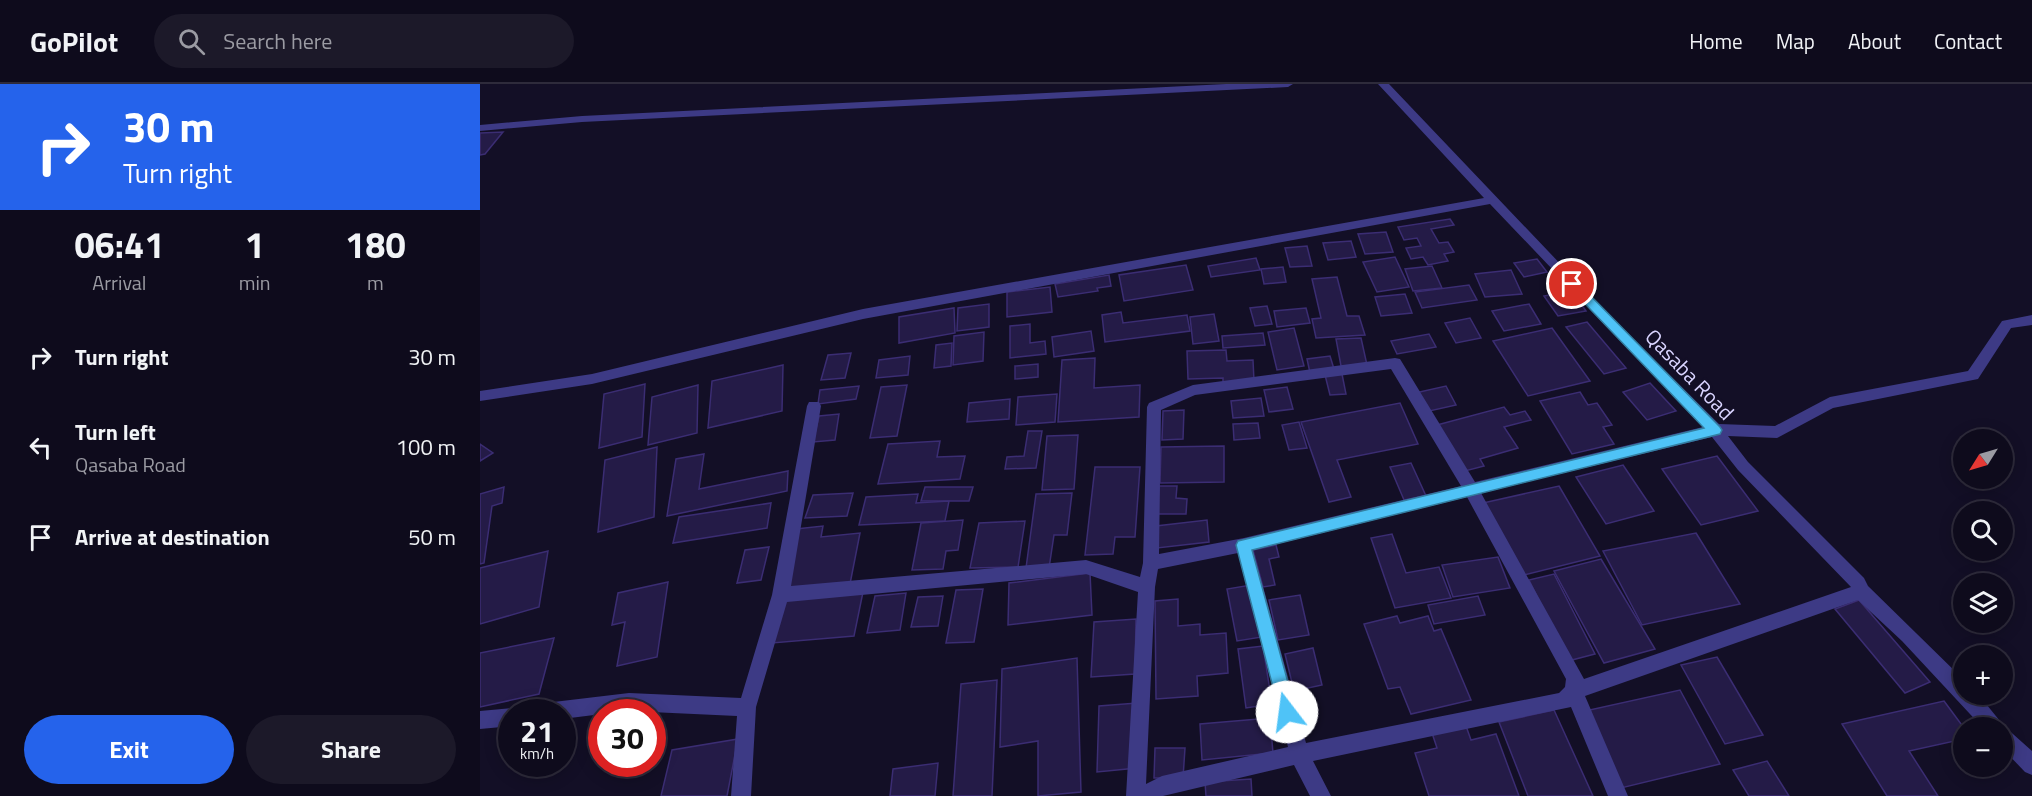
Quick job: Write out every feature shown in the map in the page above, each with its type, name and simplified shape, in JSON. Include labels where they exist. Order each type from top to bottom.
[{"type":"street","points":[[480,128],[582,119],[1288,84]]},
{"type":"street","name":"Qasaba Road","points":[[1383,84],[1603,317],[1715,430],[1743,466],[1858,583],[1861,591],[1908,635],[1953,682]]},
{"type":"street","points":[[480,396],[592,379],[863,314],[1494,200]]},
{"type":"street","points":[[1151,563],[1244,545],[1715,430],[1778,432],[1830,403],[1973,375],[2007,324],[2032,320]]},
{"type":"street","points":[[1136,796],[1147,587],[1151,563],[1154,407],[1193,390],[1395,363],[1472,491],[1575,678],[1574,691],[1618,796]]},
{"type":"street","points":[[741,796],[747,707],[781,595],[814,406]]},
{"type":"street","points":[[1244,545],[1299,754],[1321,796]]},
{"type":"street","points":[[781,595],[1086,567],[1147,587]]},
{"type":"street","points":[[1143,796],[1162,786],[1299,754],[1564,701],[1574,691],[1861,591]]},
{"type":"street","points":[[576,708],[629,702],[747,707]]},
{"type":"street","name":"Qasaba Road","points":[[1974,705],[1986,717]]},
{"type":"street","points":[[480,720],[498,718]]},
{"type":"street","points":[[2013,745],[2032,765]]},
{"type":"building","points":[[503,132],[485,154],[480,155],[480,133]]},
{"type":"building","points":[[1450,219],[1454,225],[1431,229],[1439,243],[1448,242],[1454,252],[1444,254],[1448,261],[1428,265],[1423,257],[1411,259],[1406,248],[1421,246],[1417,238],[1404,240],[1398,227]]},
{"type":"building","points":[[1386,232],[1393,252],[1365,254],[1358,234]]},
{"type":"building","points":[[1351,241],[1356,257],[1328,260],[1323,243]]},
{"type":"building","points":[[1307,246],[1312,266],[1290,267],[1285,248]]},
{"type":"building","points":[[1395,257],[1409,287],[1377,292],[1363,262]]},
{"type":"building","points":[[1256,258],[1260,270],[1211,277],[1208,266]]},
{"type":"building","points":[[1537,259],[1547,272],[1524,277],[1514,263]]},
{"type":"building","points":[[1186,265],[1193,290],[1124,301],[1119,275]]},
{"type":"building","points":[[1432,266],[1442,288],[1413,291],[1405,269]]},
{"type":"building","points":[[1283,267],[1286,282],[1264,284],[1261,269]]},
{"type":"building","points":[[1511,270],[1522,294],[1485,297],[1475,274]]},
{"type":"building","points":[[1109,275],[1111,286],[1097,288],[1098,291],[1058,297],[1055,284]]},
{"type":"building","points":[[1337,277],[1347,316],[1359,316],[1365,335],[1316,338],[1312,319],[1321,318],[1312,279]]},
{"type":"building","points":[[1469,285],[1477,300],[1422,308],[1415,292]]},
{"type":"building","points":[[1050,287],[1052,312],[1007,317],[1007,292]]},
{"type":"building","points":[[1572,291],[1586,311],[1558,316],[1544,296]]},
{"type":"building","points":[[1405,294],[1412,313],[1381,316],[1375,297]]},
{"type":"building","points":[[989,304],[989,327],[957,331],[958,308]]},
{"type":"building","points":[[1529,304],[1541,324],[1504,331],[1492,311]]},
{"type":"building","points":[[1267,306],[1272,324],[1255,326],[1250,308]]},
{"type":"building","points":[[954,308],[955,333],[899,343],[899,317]]},
{"type":"building","points":[[1306,308],[1310,323],[1277,327],[1274,311]]},
{"type":"building","points":[[1121,312],[1123,323],[1187,315],[1190,331],[1105,342],[1102,315]]},
{"type":"building","points":[[1214,314],[1219,341],[1193,344],[1190,317]]},
{"type":"building","points":[[1470,318],[1481,338],[1456,343],[1445,323]]},
{"type":"building","points":[[1587,322],[1626,368],[1604,374],[1566,327]]},
{"type":"building","points":[[1030,324],[1030,343],[1045,341],[1046,354],[1010,358],[1010,326]]},
{"type":"building","points":[[1294,328],[1304,366],[1277,370],[1268,332]]},
{"type":"building","points":[[1552,328],[1590,381],[1528,396],[1493,341]]},
{"type":"building","points":[[1091,331],[1094,351],[1054,357],[1052,337]]},
{"type":"building","points":[[984,332],[983,361],[953,365],[954,336]]},
{"type":"building","points":[[1263,333],[1265,345],[1223,348],[1222,336]]},
{"type":"building","points":[[1429,334],[1436,347],[1397,354],[1391,341]]},
{"type":"building","points":[[1361,338],[1367,365],[1341,366],[1336,339]]},
{"type":"building","points":[[952,343],[951,366],[934,368],[936,345]]},
{"type":"building","points":[[1226,350],[1227,361],[1253,360],[1254,381],[1223,383],[1223,378],[1188,379],[1187,351]]},
{"type":"building","points":[[851,353],[845,378],[821,380],[828,355]]},
{"type":"building","points":[[910,356],[908,375],[876,378],[879,360]]},
{"type":"building","points":[[1330,356],[1334,369],[1310,373],[1307,359]]},
{"type":"building","points":[[1095,358],[1094,388],[1140,385],[1139,417],[1058,422],[1062,360]]},
{"type":"building","points":[[1038,364],[1038,377],[1015,379],[1015,366]]},
{"type":"building","points":[[783,365],[782,411],[708,428],[712,381]]},
{"type":"building","points":[[1342,374],[1346,394],[1330,395],[1325,375]]},
{"type":"building","points":[[1650,383],[1676,411],[1647,420],[1623,392]]},
{"type":"building","points":[[645,384],[642,437],[599,448],[604,394]]},
{"type":"building","points":[[698,385],[697,433],[648,445],[652,397]]},
{"type":"building","points":[[907,385],[897,436],[870,438],[881,387]]},
{"type":"building","points":[[859,386],[856,399],[818,404],[820,390]]},
{"type":"building","points":[[1446,386],[1456,405],[1425,412],[1415,393]]},
{"type":"building","points":[[1287,387],[1293,409],[1269,412],[1264,390]]},
{"type":"building","points":[[1580,392],[1588,405],[1597,403],[1612,425],[1603,427],[1614,444],[1572,454],[1540,401]]},
{"type":"building","points":[[1057,394],[1055,422],[1016,425],[1018,397]]},
{"type":"building","points":[[1261,398],[1264,416],[1233,418],[1231,401]]},
{"type":"building","points":[[1010,399],[1009,419],[967,422],[969,403]]},
{"type":"building","points":[[1400,403],[1418,444],[1337,460],[1351,497],[1329,502],[1301,422]]},
{"type":"building","points":[[1504,407],[1510,415],[1525,411],[1531,420],[1504,427],[1518,448],[1480,459],[1484,466],[1465,471],[1437,425]]},
{"type":"building","points":[[1184,410],[1183,439],[1162,440],[1163,411]]},
{"type":"building","points":[[839,414],[835,440],[813,442],[819,416]]},
{"type":"building","points":[[1299,422],[1307,448],[1289,450],[1282,425]]},
{"type":"building","points":[[1258,423],[1260,438],[1234,440],[1233,424]]},
{"type":"building","points":[[1028,431],[1042,431],[1036,468],[1005,469],[1007,457],[1024,456]]},
{"type":"building","points":[[1078,435],[1074,489],[1042,490],[1047,436]]},
{"type":"building","points":[[940,441],[937,457],[965,456],[960,479],[878,484],[888,444]]},
{"type":"building","points":[[480,444],[493,453],[480,461]]},
{"type":"building","points":[[1224,446],[1224,482],[1160,483],[1161,447]]},
{"type":"building","points":[[657,447],[654,517],[598,532],[605,460]]},
{"type":"building","points":[[704,454],[699,489],[788,471],[787,491],[667,516],[676,459]]},
{"type":"building","points":[[1717,456],[1758,511],[1701,525],[1662,469]]},
{"type":"building","points":[[1411,463],[1426,496],[1404,500],[1390,467]]},
{"type":"building","points":[[1623,465],[1654,511],[1606,524],[1576,477]]},
{"type":"building","points":[[1095,467],[1140,467],[1135,537],[1115,537],[1113,554],[1085,555]]},
{"type":"building","points":[[1159,486],[1177,486],[1176,498],[1187,499],[1186,514],[1157,514]]},
{"type":"building","points":[[1559,486],[1600,556],[1520,576],[1483,503]]},
{"type":"building","points":[[504,487],[502,503],[492,506],[484,563],[480,564],[480,494]]},
{"type":"building","points":[[925,487],[973,487],[969,501],[921,501]]},
{"type":"building","points":[[853,493],[847,516],[805,518],[813,495]]},
{"type":"building","points":[[1072,493],[1067,535],[1054,535],[1049,568],[1026,568],[1036,494]]},
{"type":"building","points":[[918,494],[916,503],[949,501],[945,521],[859,525],[866,497]]},
{"type":"building","points":[[771,503],[767,528],[673,543],[679,517]]},
{"type":"building","points":[[963,520],[958,550],[946,551],[943,569],[912,570],[921,523]]},
{"type":"building","points":[[1207,520],[1209,542],[1157,548],[1156,526]]},
{"type":"building","points":[[1025,521],[1018,567],[970,568],[979,523]]},
{"type":"building","points":[[823,526],[821,537],[860,533],[850,584],[781,591],[796,529]]},
{"type":"building","points":[[1696,533],[1740,604],[1642,625],[1603,551]]},
{"type":"building","points":[[1392,534],[1406,573],[1439,567],[1451,598],[1395,608],[1371,538]]},
{"type":"building","points":[[1276,545],[1279,557],[1269,559],[1275,585],[1263,587],[1253,550]]},
{"type":"building","points":[[769,547],[761,580],[737,583],[745,550]]},
{"type":"building","points":[[548,551],[539,607],[480,624],[480,568]]},
{"type":"building","points":[[1498,557],[1510,588],[1453,597],[1442,565]]},
{"type":"building","points":[[1601,559],[1655,649],[1604,663],[1554,571]]},
{"type":"building","points":[[1090,573],[1092,615],[1008,625],[1009,583]]},
{"type":"building","points":[[1554,574],[1595,654],[1568,661],[1529,580]]},
{"type":"building","points":[[668,582],[657,657],[617,666],[625,622],[612,625],[618,593]]},
{"type":"building","points":[[1251,585],[1262,637],[1237,641],[1227,589]]},
{"type":"building","points":[[983,589],[974,642],[946,643],[956,590]]},
{"type":"building","points":[[863,592],[854,636],[772,643],[784,598]]},
{"type":"building","points":[[906,593],[900,630],[867,633],[875,596]]},
{"type":"building","points":[[1300,595],[1309,635],[1278,640],[1269,600]]},
{"type":"building","points":[[943,596],[938,626],[911,627],[918,597]]},
{"type":"building","points":[[1478,596],[1485,615],[1434,624],[1428,605]]},
{"type":"building","points":[[1178,599],[1178,626],[1200,624],[1200,635],[1226,633],[1228,673],[1197,676],[1198,696],[1156,699],[1155,601]]},
{"type":"building","points":[[1859,600],[1930,682],[1905,693],[1835,609]]},
{"type":"building","points":[[1397,616],[1400,623],[1428,616],[1434,631],[1441,629],[1471,700],[1411,714],[1400,687],[1388,689],[1364,624]]},
{"type":"building","points":[[1136,619],[1135,674],[1091,677],[1094,622]]},
{"type":"building","points":[[554,638],[539,694],[516,699],[498,699],[498,703],[480,707],[480,653]]},
{"type":"building","points":[[1263,646],[1272,704],[1246,708],[1238,649]]},
{"type":"building","points":[[1313,648],[1322,685],[1294,691],[1285,654]]},
{"type":"building","points":[[1717,657],[1763,735],[1725,744],[1681,665]]},
{"type":"building","points":[[1077,658],[1081,792],[1038,796],[1038,741],[1000,747],[1002,669]]},
{"type":"building","points":[[997,680],[992,796],[953,796],[961,684]]},
{"type":"building","points":[[1680,690],[1720,764],[1621,788],[1585,711]]},
{"type":"building","points":[[1944,701],[1956,717],[1953,717],[1953,741],[1909,751],[1938,796],[1887,796],[1842,724]]},
{"type":"building","points":[[1137,703],[1137,768],[1097,772],[1099,706]]},
{"type":"building","points":[[1554,710],[1593,796],[1528,796],[1499,722]]},
{"type":"building","points":[[1270,718],[1273,753],[1202,760],[1200,724]]},
{"type":"building","points":[[1466,726],[1471,740],[1496,734],[1519,796],[1429,796],[1415,753],[1437,748],[1432,733]]},
{"type":"building","points":[[738,739],[727,796],[661,796],[672,750]]},
{"type":"building","points":[[1155,748],[1185,748],[1183,778],[1154,778]]},
{"type":"building","points":[[1767,761],[1789,796],[1749,796],[1733,770]]},
{"type":"building","points":[[938,763],[935,796],[890,796],[893,769]]},
{"type":"building","points":[[1251,779],[1252,796],[1206,796],[1205,782]]},
{"type":"route","points":[[1287,712],[1244,545],[1715,430],[1572,284]]}]
